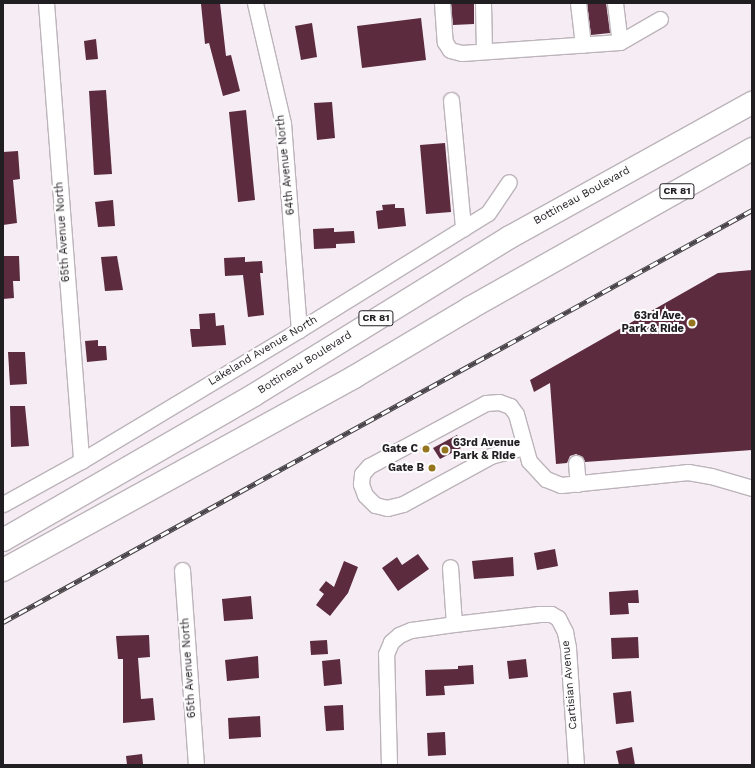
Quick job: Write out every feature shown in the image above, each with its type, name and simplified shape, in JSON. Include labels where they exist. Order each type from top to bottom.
[{"type":"highway","name":"Bottineau Boulevard","points":[[3,540],[247,399],[510,237],[752,103]]},
{"type":"highway","name":"CR 81","points":[[3,570],[354,377],[477,304],[752,149]]},
{"type":"highway","points":[[719,168],[752,167]]},
{"type":"street","name":"65th Avenue North","points":[[46,3],[81,461]]},
{"type":"street","name":"64th Avenue North","points":[[255,3],[283,123],[299,330]]},
{"type":"street","points":[[442,3],[445,42],[450,50],[462,53],[620,42],[660,19]]},
{"type":"street","points":[[483,3],[484,51]]},
{"type":"street","points":[[578,3],[583,45]]},
{"type":"street","points":[[615,3],[620,42]]},
{"type":"street","points":[[451,100],[462,228]]},
{"type":"street","name":"Lakeland Avenue North","points":[[3,504],[81,461],[299,330],[488,213],[509,182]]},
{"type":"street","points":[[524,447],[491,456],[403,504],[387,508],[375,505],[365,495],[361,484],[362,474],[369,466],[486,403],[499,402],[510,406],[516,414],[529,461],[546,479],[561,485],[688,472],[711,476],[752,488]]},
{"type":"street","points":[[576,463],[578,484]]},
{"type":"street","points":[[389,765],[386,654],[391,642],[411,630],[454,624],[450,567]]},
{"type":"street","name":"65th Avenue North","points":[[182,570],[196,765]]},
{"type":"street","name":"Cartisian Avenue","points":[[454,624],[539,614],[551,614],[558,618],[565,632],[568,648],[576,765]]},
{"type":"building","points":[[220,3],[226,56],[231,55],[240,91],[223,96],[209,43],[205,44],[201,4]]},
{"type":"building","points":[[451,3],[474,3],[474,24],[453,25]]},
{"type":"building","points":[[587,3],[606,3],[610,33],[591,35]]},
{"type":"building","points":[[421,18],[426,60],[362,68],[357,26]]},
{"type":"building","points":[[312,23],[317,57],[301,60],[295,26]]},
{"type":"building","points":[[96,39],[98,59],[86,60],[84,41]]},
{"type":"building","points":[[106,90],[112,174],[94,175],[89,91]]},
{"type":"building","points":[[332,102],[335,138],[317,140],[314,103]]},
{"type":"building","points":[[246,110],[255,200],[238,202],[229,112]]},
{"type":"building","points":[[445,143],[451,212],[426,214],[420,145]]},
{"type":"building","points":[[18,151],[20,179],[13,180],[17,223],[3,225],[3,152]]},
{"type":"building","points":[[113,200],[115,226],[98,227],[95,202]]},
{"type":"building","points":[[395,204],[395,208],[404,208],[406,226],[378,229],[376,211],[383,210],[382,205]]},
{"type":"building","points":[[334,228],[334,232],[354,231],[355,243],[336,244],[336,248],[314,249],[313,229]]},
{"type":"building","points":[[3,256],[19,256],[20,281],[13,281],[14,298],[3,299]]},
{"type":"building","points":[[117,256],[123,290],[105,291],[101,257]]},
{"type":"building","points":[[245,257],[245,262],[262,261],[263,273],[260,273],[264,315],[248,317],[243,275],[225,276],[224,258]]},
{"type":"building","name":"63rd Ave. Park & Ride","points":[[752,270],[752,450],[585,462],[583,457],[576,454],[570,456],[567,463],[556,464],[550,383],[534,392],[530,380],[718,273]]},
{"type":"building","points":[[215,313],[216,326],[224,325],[226,345],[192,347],[190,329],[200,329],[199,314]]},
{"type":"building","points":[[98,340],[98,346],[106,346],[107,360],[87,362],[85,341]]},
{"type":"building","points":[[8,352],[25,352],[27,384],[10,385]]},
{"type":"building","points":[[10,406],[25,406],[29,446],[11,447]]},
{"type":"building","name":"63rd Avenue Park & Ride","points":[[457,435],[463,447],[440,459],[433,448]]},
{"type":"building","points":[[555,549],[558,566],[537,570],[534,553]]},
{"type":"building","points":[[418,554],[429,569],[398,591],[382,568],[397,557],[402,565]]},
{"type":"building","points":[[513,557],[514,576],[474,579],[472,561]]},
{"type":"building","points":[[344,561],[358,567],[348,593],[330,616],[316,605],[324,594],[319,590],[326,581],[334,587]]},
{"type":"building","points":[[638,590],[639,603],[628,603],[629,614],[610,615],[609,592]]},
{"type":"building","points":[[251,596],[253,619],[224,621],[222,599]]},
{"type":"building","points":[[149,635],[150,657],[138,658],[141,699],[153,698],[155,720],[123,723],[123,659],[118,659],[116,636]]},
{"type":"building","points":[[638,637],[639,658],[612,659],[611,638]]},
{"type":"building","points":[[327,640],[328,654],[311,655],[310,641]]},
{"type":"building","points":[[258,656],[259,678],[227,681],[225,660]]},
{"type":"building","points":[[340,659],[342,684],[324,686],[322,661]]},
{"type":"building","points":[[526,659],[528,677],[509,679],[507,661]]},
{"type":"building","points":[[473,665],[474,684],[444,686],[445,695],[426,696],[425,670],[458,669],[458,666]]},
{"type":"building","points":[[631,691],[634,722],[616,724],[613,693]]},
{"type":"building","points":[[343,705],[344,730],[326,731],[324,706]]},
{"type":"building","points":[[260,716],[261,737],[229,739],[228,718]]},
{"type":"building","points":[[445,732],[446,755],[428,756],[427,733]]},
{"type":"building","points":[[632,747],[635,765],[619,765],[616,751]]},
{"type":"building","points":[[142,754],[143,764],[127,765],[126,756]]},
{"type":"railway","points":[[3,622],[752,210]]},
{"type":"place","name":"63rd Ave. Park & Ride","points":[[692,323]]},
{"type":"place","name":"Gate C","points":[[426,449]]},
{"type":"place","name":"63rd Avenue Park & Ride","points":[[445,450]]},
{"type":"place","name":"Gate B","points":[[432,468]]}]
